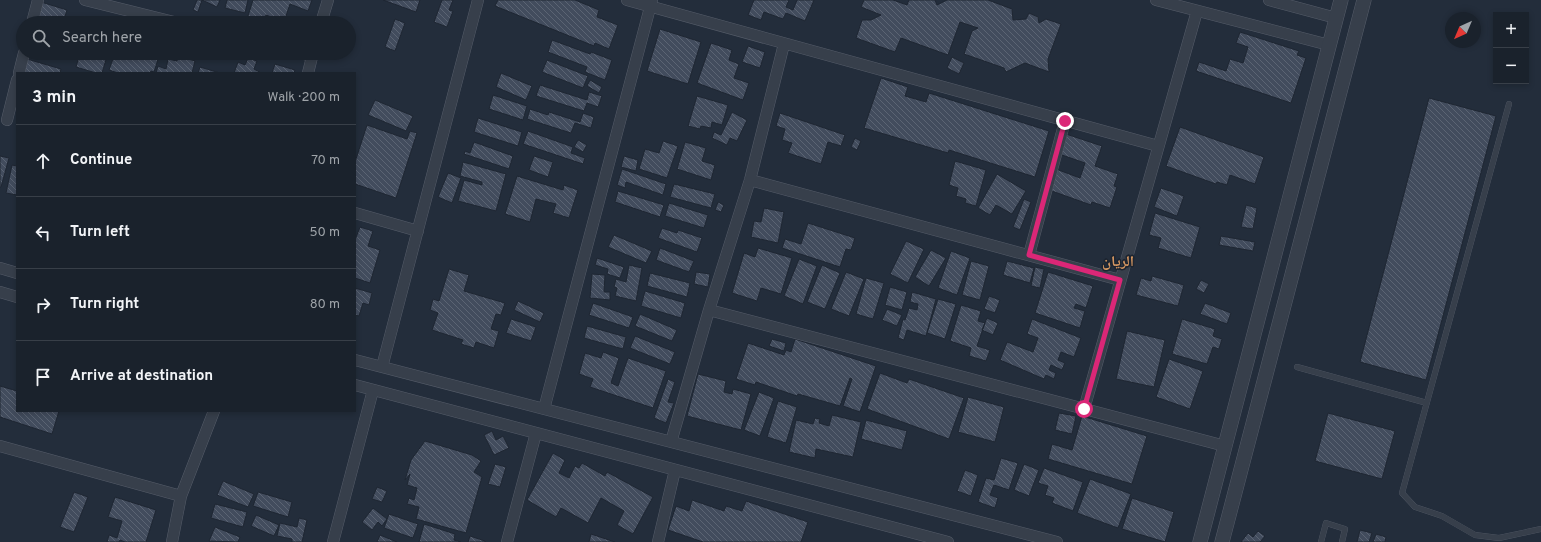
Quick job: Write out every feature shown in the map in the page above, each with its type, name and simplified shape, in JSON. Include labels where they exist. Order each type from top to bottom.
[{"type":"street","points":[[34,16],[38,0]]},
{"type":"street","points":[[85,0],[150,16]]},
{"type":"street","points":[[323,16],[328,0]]},
{"type":"street","points":[[382,367],[478,0]]},
{"type":"street","points":[[627,0],[652,3],[784,44],[1158,146]]},
{"type":"street","points":[[1156,0],[1329,45]]},
{"type":"street","points":[[1268,0],[1336,18]]},
{"type":"street","points":[[1200,542],[1341,0]]},
{"type":"street","points":[[1222,542],[1364,0]]},
{"type":"street","points":[[544,409],[652,3]]},
{"type":"street","points":[[1084,409],[1197,11]]},
{"type":"street","points":[[671,442],[709,310],[750,180],[784,44]]},
{"type":"street","points":[[19,72],[22,60]]},
{"type":"street","points":[[308,72],[311,60]]},
{"type":"street","points":[[8,120],[16,84]]},
{"type":"street","points":[[1029,255],[1065,121]]},
{"type":"street","points":[[750,180],[1120,280]]},
{"type":"street","points":[[356,213],[418,230]]},
{"type":"street","points":[[0,268],[16,272]]},
{"type":"street","points":[[0,292],[16,297]]},
{"type":"street","points":[[709,310],[1225,446]]},
{"type":"street","points":[[356,360],[1057,542]]},
{"type":"street","points":[[356,385],[948,542]]},
{"type":"street","points":[[333,542],[373,390]]},
{"type":"street","points":[[172,542],[181,496],[214,412]]},
{"type":"street","points":[[507,542],[536,433]]},
{"type":"street","points":[[0,446],[181,496]]},
{"type":"street","points":[[658,542],[675,470]]},
{"type":"lane","points":[[1509,104],[1402,493],[1415,507],[1442,516],[1475,535],[1499,538],[1541,529]]},
{"type":"lane","points":[[1297,367],[1427,403]]},
{"type":"lane","points":[[1321,542],[1326,524],[1345,529],[1342,542]]},
{"type":"building","points":[[197,0],[202,0],[198,12],[193,10]]},
{"type":"building","points":[[202,0],[220,0],[217,7]]},
{"type":"building","points":[[227,0],[248,0],[245,13],[225,8]]},
{"type":"building","points":[[253,0],[312,0],[308,11],[290,4],[286,16],[248,16]]},
{"type":"building","points":[[383,0],[420,0],[416,12]]},
{"type":"building","points":[[442,0],[453,0],[449,10],[453,11],[447,27],[434,22]]},
{"type":"building","points":[[498,0],[575,0],[599,10],[597,17],[618,25],[609,49],[595,43],[594,46],[495,6]]},
{"type":"building","points":[[754,0],[789,0],[786,7],[793,10],[797,0],[814,0],[805,21],[786,13],[783,19],[764,12],[761,20],[748,15]]},
{"type":"building","points":[[864,0],[893,0],[907,5],[909,0],[935,0],[937,5],[947,0],[988,0],[1012,9],[1013,20],[1026,19],[1029,13],[1038,17],[1039,23],[1046,19],[1061,24],[1048,59],[1049,72],[1025,63],[1006,72],[1004,68],[964,54],[972,31],[978,28],[960,22],[948,55],[901,38],[895,52],[856,38],[862,20],[871,20],[881,15],[861,7]]},
{"type":"building","points":[[41,2],[67,10],[65,16],[38,16]]},
{"type":"building","points":[[395,19],[405,23],[395,51],[385,47]]},
{"type":"building","points":[[660,29],[701,42],[688,84],[647,71]]},
{"type":"building","points":[[1240,32],[1299,51],[1297,55],[1306,58],[1291,103],[1196,71],[1199,62],[1226,71],[1230,59],[1243,63],[1248,47],[1236,43]]},
{"type":"building","points":[[552,40],[590,54],[591,52],[612,60],[605,80],[585,72],[587,67],[548,52]]},
{"type":"building","points":[[711,43],[732,50],[729,60],[739,64],[734,78],[749,83],[743,100],[697,83]]},
{"type":"building","points":[[748,46],[765,52],[760,68],[742,62]]},
{"type":"building","points":[[952,57],[964,63],[959,74],[947,68]]},
{"type":"building","points":[[27,60],[61,69],[60,72],[23,72]]},
{"type":"building","points":[[78,60],[106,60],[102,72],[93,72],[76,67]]},
{"type":"building","points":[[113,60],[158,60],[154,72],[115,72],[109,70]]},
{"type":"building","points":[[168,60],[195,61],[192,72],[156,72],[158,66],[166,69]]},
{"type":"building","points":[[247,60],[257,61],[254,69],[259,72],[234,72],[238,62],[245,65]]},
{"type":"building","points":[[547,60],[588,76],[583,88],[542,72]]},
{"type":"building","points":[[275,64],[295,70],[294,72],[272,72]]},
{"type":"building","points":[[200,67],[217,72],[198,72]]},
{"type":"building","points":[[501,73],[532,86],[526,100],[496,87]]},
{"type":"building","points":[[881,78],[908,87],[905,96],[926,102],[929,93],[1049,131],[1035,177],[949,150],[948,153],[864,128]]},
{"type":"building","points":[[590,80],[602,87],[599,93],[587,86]]},
{"type":"building","points":[[540,85],[587,100],[589,92],[602,96],[598,107],[587,103],[584,111],[536,96]]},
{"type":"building","points":[[493,95],[527,106],[523,120],[489,109]]},
{"type":"building","points":[[697,96],[728,105],[722,125],[712,122],[711,128],[701,126],[700,129],[688,126]]},
{"type":"building","points":[[1429,98],[1496,116],[1426,380],[1360,362]]},
{"type":"building","points":[[375,100],[413,116],[406,131],[368,115]]},
{"type":"building","points":[[530,109],[548,115],[549,112],[580,122],[583,113],[594,117],[591,128],[575,123],[571,133],[527,119]]},
{"type":"building","points":[[732,112],[747,120],[737,141],[730,138],[727,145],[712,138],[714,132],[721,135]]},
{"type":"building","points":[[780,113],[845,135],[841,146],[828,142],[821,164],[788,153],[792,143],[782,140],[785,129],[776,126]]},
{"type":"building","points":[[478,118],[522,132],[518,146],[474,132]]},
{"type":"building","points":[[367,125],[407,139],[410,131],[417,133],[396,198],[356,184],[356,159]]},
{"type":"building","points":[[1180,127],[1264,157],[1255,184],[1230,175],[1227,185],[1217,182],[1216,184],[1166,166]]},
{"type":"building","points":[[528,131],[573,147],[571,153],[585,158],[583,164],[523,144]]},
{"type":"building","points":[[1066,134],[1102,146],[1095,166],[1118,174],[1114,186],[1117,187],[1110,208],[1092,202],[1091,205],[1049,190],[1056,169],[1080,178],[1085,163],[1059,154]]},
{"type":"building","points":[[855,138],[861,141],[857,150],[851,147]]},
{"type":"building","points":[[578,140],[587,145],[583,152],[574,147]]},
{"type":"building","points":[[663,141],[678,146],[667,178],[639,169],[645,149],[659,153]]},
{"type":"building","points":[[474,142],[513,156],[509,169],[464,154],[465,151],[470,153]]},
{"type":"building","points":[[685,142],[706,148],[702,161],[715,165],[711,180],[677,169]]},
{"type":"building","points":[[0,156],[9,158],[1,187],[0,187]]},
{"type":"building","points":[[534,156],[553,162],[548,177],[529,170]]},
{"type":"building","points":[[624,156],[638,160],[636,171],[621,167]]},
{"type":"building","points":[[955,161],[986,170],[976,206],[965,203],[966,199],[956,196],[958,188],[949,185]]},
{"type":"building","points":[[463,162],[506,174],[496,211],[458,201],[464,180],[482,185],[482,182],[460,176]]},
{"type":"building","points":[[12,165],[16,166],[16,195],[6,193]]},
{"type":"building","points":[[622,169],[666,184],[663,195],[626,182],[625,188],[617,185]]},
{"type":"building","points":[[448,173],[461,178],[452,203],[438,197]]},
{"type":"building","points":[[997,174],[1026,191],[1012,214],[996,205],[990,215],[978,208]]},
{"type":"building","points":[[517,176],[563,190],[564,185],[578,190],[569,218],[553,213],[556,204],[536,199],[530,222],[505,214]]},
{"type":"building","points":[[674,184],[715,194],[711,208],[670,197]]},
{"type":"building","points":[[1161,188],[1184,196],[1177,216],[1154,207]]},
{"type":"building","points":[[618,191],[664,205],[660,217],[615,202]]},
{"type":"building","points":[[1024,199],[1031,202],[1020,230],[1013,227]]},
{"type":"building","points":[[718,202],[724,205],[721,212],[715,210]]},
{"type":"building","points":[[669,203],[708,215],[704,228],[665,216]]},
{"type":"building","points":[[1246,205],[1257,208],[1253,229],[1241,227]]},
{"type":"building","points":[[764,208],[784,212],[778,243],[751,237],[754,221],[761,222]]},
{"type":"building","points":[[1155,213],[1200,227],[1191,258],[1158,248],[1161,238],[1149,235]]},
{"type":"building","points":[[808,223],[855,238],[851,250],[846,249],[840,267],[782,248],[785,239],[801,244]]},
{"type":"building","points":[[360,227],[373,231],[368,246],[380,250],[370,283],[356,278],[356,237]]},
{"type":"building","points":[[662,228],[677,233],[678,230],[702,238],[697,252],[658,238]]},
{"type":"building","points":[[614,235],[652,251],[646,263],[608,247]]},
{"type":"building","points":[[1221,236],[1255,242],[1253,251],[1219,245]]},
{"type":"building","points":[[906,241],[924,249],[908,283],[890,274]]},
{"type":"building","points":[[660,248],[694,261],[689,272],[656,260]]},
{"type":"building","points":[[758,248],[792,258],[781,294],[761,288],[757,301],[732,293],[744,253],[755,257]]},
{"type":"building","points":[[931,250],[946,258],[929,286],[915,277]]},
{"type":"building","points":[[951,251],[970,258],[957,295],[938,288]]},
{"type":"building","points":[[597,258],[624,267],[620,278],[607,274],[608,269],[595,265]]},
{"type":"building","points":[[799,259],[817,266],[803,304],[784,296]]},
{"type":"building","points":[[971,261],[989,266],[980,300],[962,295]]},
{"type":"building","points":[[1007,261],[1034,268],[1030,283],[1003,275]]},
{"type":"building","points":[[629,265],[642,268],[636,301],[615,296],[617,288],[614,287],[616,279],[626,282]]},
{"type":"building","points":[[822,265],[840,273],[825,309],[807,302]]},
{"type":"building","points":[[1035,267],[1044,269],[1040,288],[1031,286]]},
{"type":"building","points":[[449,269],[469,275],[464,291],[505,303],[501,315],[496,314],[491,329],[499,331],[494,348],[476,342],[474,348],[461,344],[463,340],[432,330],[438,313],[430,310],[433,299],[439,301]]},
{"type":"building","points":[[696,272],[710,274],[708,287],[694,284]]},
{"type":"building","points":[[846,272],[864,279],[849,316],[831,309]]},
{"type":"building","points":[[1048,272],[1093,286],[1086,308],[1076,304],[1074,308],[1085,311],[1080,328],[1035,313]]},
{"type":"building","points":[[650,273],[690,283],[687,297],[647,286]]},
{"type":"building","points":[[592,274],[605,275],[604,292],[610,292],[610,300],[590,298]]},
{"type":"building","points":[[1152,276],[1184,285],[1178,306],[1136,295],[1141,278],[1151,281]]},
{"type":"building","points":[[866,278],[884,283],[873,319],[856,314]]},
{"type":"building","points":[[1201,280],[1209,284],[1204,293],[1196,289]]},
{"type":"building","points":[[890,287],[907,292],[902,310],[885,305]]},
{"type":"building","points":[[356,288],[372,293],[369,305],[363,303],[359,316],[356,315]]},
{"type":"building","points":[[645,291],[685,303],[681,318],[641,306]]},
{"type":"building","points":[[912,292],[936,299],[926,336],[907,330],[904,340],[898,338],[903,319],[905,320],[909,308],[917,310],[918,304],[910,302]]},
{"type":"building","points":[[989,296],[1000,300],[995,313],[984,309]]},
{"type":"building","points":[[938,299],[956,304],[945,339],[927,333]]},
{"type":"building","points":[[518,301],[544,313],[540,322],[514,310]]},
{"type":"building","points":[[593,303],[633,317],[629,328],[589,315]]},
{"type":"building","points":[[1205,303],[1231,313],[1227,324],[1200,314]]},
{"type":"building","points":[[961,305],[981,311],[978,321],[985,323],[977,346],[990,350],[986,361],[969,356],[971,348],[950,341]]},
{"type":"building","points":[[887,309],[902,315],[897,326],[882,320]]},
{"type":"building","points":[[640,314],[677,330],[672,341],[635,326]]},
{"type":"building","points":[[987,318],[998,323],[993,335],[982,330]]},
{"type":"building","points":[[511,319],[536,327],[531,341],[506,333]]},
{"type":"building","points":[[1032,319],[1081,338],[1074,357],[1061,352],[1058,360],[1065,363],[1062,370],[1051,365],[1049,370],[1056,373],[1054,379],[1046,375],[1044,379],[1000,360],[1007,342],[1033,352],[1038,338],[1027,334]]},
{"type":"building","points":[[1182,319],[1215,329],[1213,336],[1222,339],[1219,349],[1213,347],[1207,364],[1172,354]]},
{"type":"building","points":[[587,326],[626,337],[623,349],[584,338]]},
{"type":"building","points":[[1127,331],[1165,340],[1154,387],[1116,379]]},
{"type":"building","points":[[635,336],[675,352],[670,364],[630,348]]},
{"type":"building","points":[[772,339],[786,343],[784,351],[769,346]]},
{"type":"building","points":[[795,339],[876,366],[860,412],[843,406],[852,379],[850,378],[840,406],[798,394],[797,396],[756,382],[755,385],[736,379],[748,343],[784,355],[786,350],[791,352]]},
{"type":"building","points":[[603,352],[619,358],[611,383],[618,386],[628,358],[666,371],[653,408],[590,387],[593,379],[579,374],[585,353],[601,358]]},
{"type":"building","points":[[1169,359],[1203,371],[1190,409],[1156,397]]},
{"type":"building","points":[[880,373],[907,383],[909,379],[964,398],[949,439],[867,409]]},
{"type":"building","points":[[698,374],[726,381],[724,392],[732,394],[733,389],[751,394],[741,430],[687,416]]},
{"type":"building","points":[[668,379],[675,382],[668,402],[674,403],[666,423],[654,418]]},
{"type":"building","points":[[0,386],[16,391],[16,412],[59,412],[52,434],[0,417]]},
{"type":"building","points":[[759,392],[774,398],[760,436],[744,430]]},
{"type":"building","points":[[968,397],[1004,407],[995,442],[958,432]]},
{"type":"building","points":[[778,401],[797,407],[786,443],[767,437]]},
{"type":"building","points":[[1059,413],[1076,416],[1072,434],[1055,430]]},
{"type":"building","points":[[1328,413],[1395,431],[1382,479],[1315,461]]},
{"type":"building","points":[[832,415],[861,422],[853,457],[816,449],[815,458],[789,452],[796,420],[813,424],[815,418],[820,419],[819,423],[829,426]]},
{"type":"building","points":[[1082,416],[1147,436],[1132,484],[1048,459],[1052,444],[1072,450]]},
{"type":"building","points":[[866,420],[907,431],[902,450],[861,439]]},
{"type":"building","points":[[492,431],[496,440],[503,436],[509,448],[494,455],[484,435]]},
{"type":"building","points":[[425,441],[472,455],[481,461],[474,472],[482,477],[466,533],[416,519],[419,507],[407,504],[409,498],[414,500],[417,488],[407,485],[410,474],[405,480],[411,460]]},
{"type":"building","points":[[553,453],[565,460],[559,473],[569,478],[575,466],[579,468],[582,463],[605,476],[607,472],[653,497],[633,534],[617,525],[624,511],[601,498],[588,523],[561,508],[556,517],[527,500]]},
{"type":"building","points":[[1001,458],[1018,463],[1009,490],[994,485],[990,495],[998,498],[995,508],[978,502],[986,478],[994,480]]},
{"type":"building","points":[[495,464],[506,467],[500,487],[488,484]]},
{"type":"building","points":[[1024,464],[1039,470],[1029,496],[1014,490]]},
{"type":"building","points":[[1044,468],[1083,482],[1073,511],[1052,503],[1054,498],[1045,495],[1048,486],[1038,483]]},
{"type":"building","points":[[965,470],[978,475],[971,496],[957,491]]},
{"type":"building","points":[[1090,479],[1131,494],[1118,528],[1077,513]]},
{"type":"building","points":[[223,481],[254,494],[248,507],[217,495]]},
{"type":"building","points":[[377,487],[387,491],[382,502],[372,499]]},
{"type":"building","points":[[74,492],[88,497],[74,532],[60,527]]},
{"type":"building","points":[[258,492],[292,502],[288,517],[253,506]]},
{"type":"building","points":[[115,497],[156,510],[146,542],[125,542],[120,540],[119,542],[107,542],[109,535],[117,538],[122,521],[108,517]]},
{"type":"building","points":[[1132,498],[1174,512],[1165,542],[1122,529]]},
{"type":"building","points":[[692,500],[724,511],[726,506],[742,511],[746,501],[808,522],[801,542],[703,542],[668,530],[676,506],[689,511]]},
{"type":"building","points":[[215,504],[247,512],[243,527],[211,518]]},
{"type":"building","points":[[373,508],[387,519],[382,526],[378,522],[372,530],[362,522]]},
{"type":"building","points":[[389,514],[418,524],[413,538],[384,528]]},
{"type":"building","points":[[256,515],[279,525],[274,536],[251,526]]},
{"type":"building","points":[[299,518],[307,520],[302,542],[292,542],[292,539],[277,536],[280,523],[297,527]]},
{"type":"building","points":[[424,524],[455,534],[454,540],[461,542],[419,542]]},
{"type":"building","points":[[215,527],[240,537],[238,542],[209,541]]},
{"type":"building","points":[[1360,530],[1372,533],[1369,542],[1357,542]]},
{"type":"building","points":[[1258,531],[1265,536],[1260,542],[1241,542],[1248,533],[1253,537]]},
{"type":"building","points":[[591,534],[615,542],[589,542]]},
{"type":"building","points":[[1376,534],[1386,537],[1385,542],[1373,542]]},
{"type":"building","points":[[380,535],[397,542],[377,542]]},
{"type":"building","points":[[470,536],[485,541],[485,542],[468,542]]},
{"type":"district","name":"الريان","points":[[1118,261]]},
{"type":"route","points":[[1065,121],[1029,255],[1120,280],[1084,409]]}]
